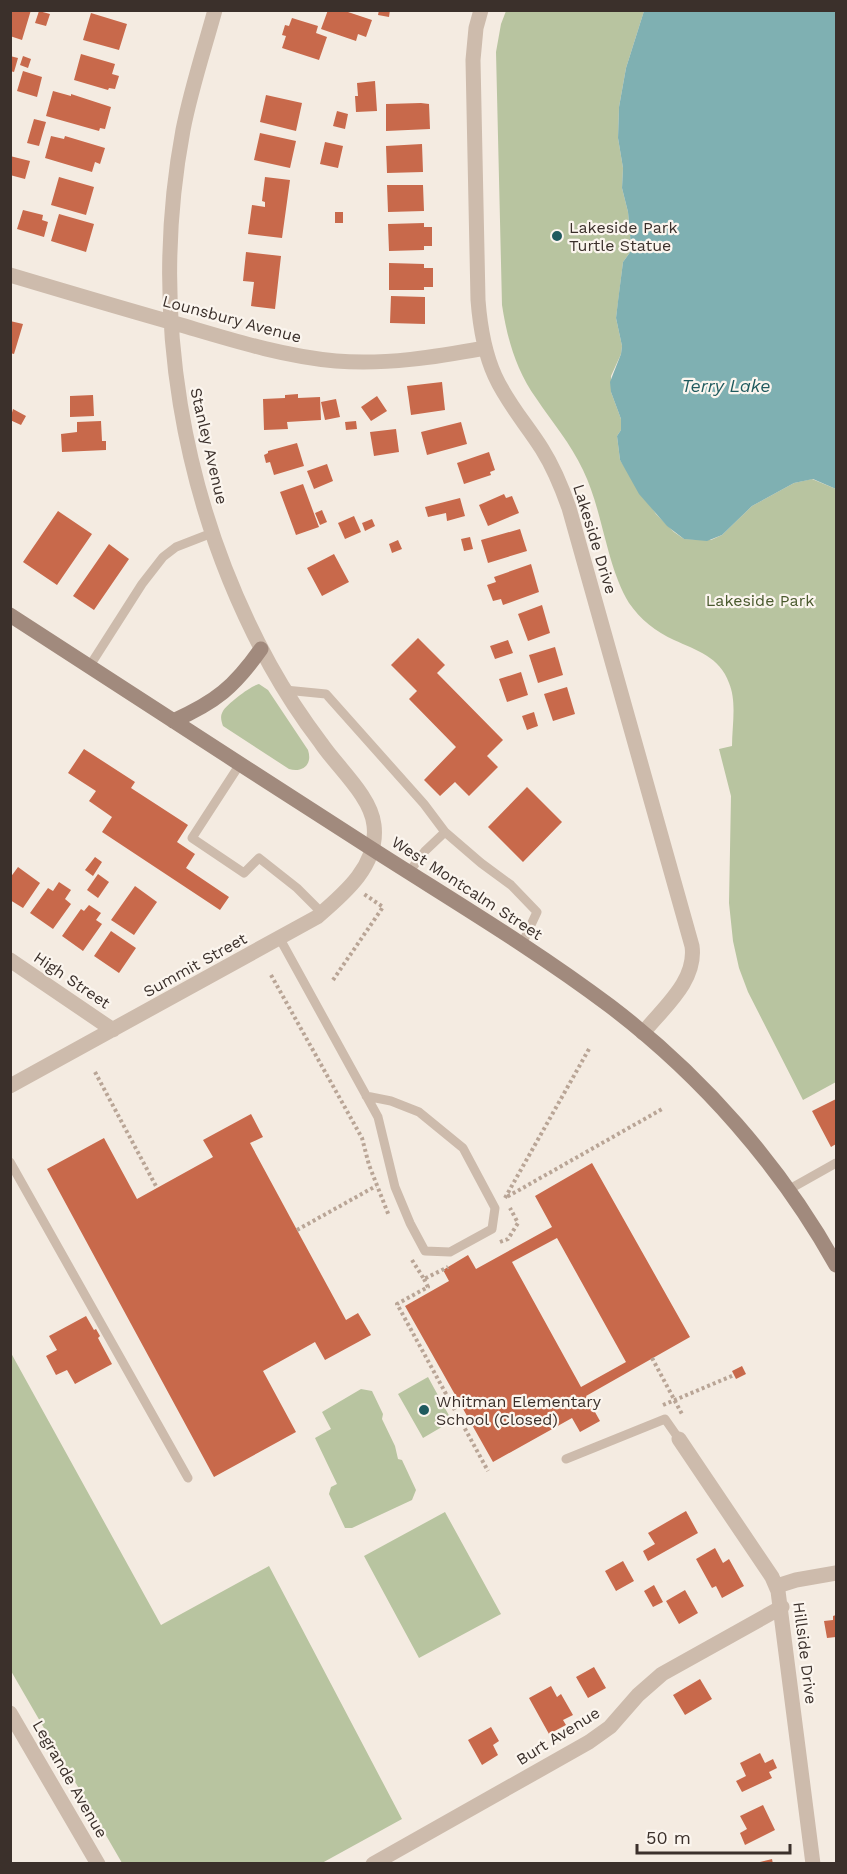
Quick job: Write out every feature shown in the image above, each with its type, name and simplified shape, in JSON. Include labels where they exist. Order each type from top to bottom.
[{"type":"main road","name":"West Montcalm Street","points":[[10,615],[522,944],[610,1006],[685,1071],[723,1110],[788,1190],[837,1265]]},
{"type":"main road","points":[[173,721],[197,710],[226,691],[261,649]]},
{"type":"street","name":"Stanley Avenue","points":[[216,10],[191,96],[178,164],[170,254],[173,359],[184,429],[199,491],[236,595],[261,649],[285,690],[321,744],[366,801],[374,825],[372,849]]},
{"type":"street","name":"Lakeside Drive","points":[[481,10],[476,28],[473,60],[478,300],[485,348],[502,391],[543,450],[569,508],[692,946],[692,962],[686,979],[643,1033]]},
{"type":"street","name":"Lounsbury Avenue","points":[[10,275],[279,353],[338,361],[405,360],[485,348]]},
{"type":"street","name":"Summit Street","points":[[10,1086],[280,939],[322,913],[352,885],[372,849]]},
{"type":"street","name":"High Street","points":[[10,960],[113,1029]]},
{"type":"street","name":"Hillside Drive","points":[[679,1439],[777,1586],[782,1607],[813,1863]]},
{"type":"street","points":[[777,1586],[790,1581],[837,1573]]},
{"type":"street","name":"Burt Avenue","points":[[373,1863],[600,1735],[619,1718],[644,1689],[662,1674],[782,1607]]},
{"type":"street","name":"Legrande Avenue","points":[[10,1713],[17,1741],[98,1863]]},
{"type":"lane","points":[[89,667],[142,584],[163,557],[176,547],[212,532]]},
{"type":"lane","points":[[285,690],[326,694],[424,804],[445,832],[480,863],[512,885],[537,912],[522,944]]},
{"type":"lane","points":[[240,764],[192,838],[244,873],[259,858],[297,888],[322,913]]},
{"type":"lane","points":[[409,872],[425,851],[445,832]]},
{"type":"lane","points":[[280,939],[366,1096],[378,1117],[395,1187],[425,1251],[450,1252],[492,1228],[495,1208],[463,1148],[419,1112],[391,1101],[366,1096]]},
{"type":"lane","points":[[10,1162],[188,1478]]},
{"type":"lane","points":[[788,1190],[837,1163]]},
{"type":"lane","points":[[566,1459],[665,1419],[679,1439]]},
{"type":"path","points":[[333,980],[383,907],[363,893]]},
{"type":"path","points":[[589,1049],[505,1198],[664,1108]]},
{"type":"path","points":[[95,1072],[157,1188]]},
{"type":"path","points":[[297,1230],[376,1186]]},
{"type":"path","points":[[424,1279],[428,1287],[397,1304],[488,1471]]},
{"type":"path","points":[[652,1358],[685,1420]]},
{"type":"green space","name":"Lakeside Park","points":[[506,11],[644,11],[626,68],[619,107],[618,138],[623,168],[622,188],[628,212],[631,251],[623,262],[616,318],[622,346],[621,354],[611,376],[611,392],[621,419],[621,430],[617,436],[620,460],[656,514],[684,539],[711,540],[722,535],[752,506],[794,483],[812,479],[836,489],[836,1082],[803,1100],[748,992],[739,968],[733,941],[729,903],[731,796],[719,749],[732,746],[733,706],[729,683],[720,667],[706,655],[655,629],[643,620],[629,603],[615,572],[590,486],[583,470],[567,442],[529,387],[510,342],[502,305],[496,52]]},
{"type":"green space","points":[[259,684],[268,690],[308,750],[308,764],[302,769],[289,769],[223,726],[221,716],[225,708]]},
{"type":"green space","points":[[11,1353],[161,1625],[269,1566],[402,1819],[322,1863],[122,1863],[11,1671]]},
{"type":"green space","points":[[428,1377],[452,1421],[423,1438],[398,1394]]},
{"type":"green space","points":[[361,1389],[372,1391],[383,1414],[382,1419],[395,1446],[398,1459],[402,1460],[416,1490],[412,1500],[352,1528],[345,1528],[329,1494],[331,1487],[337,1484],[315,1438],[331,1429],[322,1412]]},
{"type":"green space","points":[[445,1512],[501,1614],[419,1658],[364,1556]]},
{"type":"water","name":"Terry Lake","points":[[644,11],[836,11],[836,489],[813,479],[794,483],[752,506],[722,535],[707,541],[684,539],[667,526],[639,494],[620,460],[617,436],[621,430],[621,419],[611,392],[610,382],[622,346],[616,318],[623,262],[631,251],[628,212],[622,188],[623,168],[618,138],[619,107],[626,68]]},
{"type":"building","points":[[10,10],[31,10],[22,40],[10,36]]},
{"type":"building","points":[[328,10],[342,10],[372,20],[366,37],[358,34],[356,41],[321,29]]},
{"type":"building","points":[[379,10],[390,10],[389,17],[378,15]]},
{"type":"building","points":[[39,11],[50,14],[46,26],[35,23]]},
{"type":"building","points":[[91,13],[127,24],[119,50],[83,40]]},
{"type":"building","points":[[292,18],[318,26],[316,33],[327,37],[319,60],[282,48],[286,36],[282,35],[285,25],[289,26]]},
{"type":"building","points":[[81,54],[115,64],[112,74],[119,76],[115,89],[109,88],[108,90],[74,80]]},
{"type":"building","points":[[10,56],[18,58],[14,72],[10,71]]},
{"type":"building","points":[[23,56],[31,59],[28,68],[20,65]]},
{"type":"building","points":[[23,71],[42,77],[37,97],[17,91]]},
{"type":"building","points":[[375,81],[377,111],[356,112],[357,83]]},
{"type":"building","points":[[53,91],[71,96],[71,94],[111,107],[105,129],[100,128],[99,131],[46,116]]},
{"type":"building","points":[[266,95],[302,103],[296,131],[260,122]]},
{"type":"building","points":[[386,104],[429,104],[430,129],[386,131]]},
{"type":"building","points":[[337,111],[348,114],[345,129],[333,126]]},
{"type":"building","points":[[34,119],[46,122],[39,146],[27,143]]},
{"type":"building","points":[[260,133],[296,141],[290,168],[254,160]]},
{"type":"building","points":[[51,136],[64,139],[65,136],[105,148],[100,164],[95,162],[92,172],[45,158]]},
{"type":"building","points":[[325,142],[343,146],[338,168],[320,164]]},
{"type":"building","points":[[422,144],[423,172],[387,173],[386,146]]},
{"type":"building","points":[[10,156],[30,161],[25,179],[10,175]]},
{"type":"building","points":[[59,177],[94,187],[86,215],[51,205]]},
{"type":"building","points":[[265,177],[290,180],[282,238],[248,234],[252,205],[265,207],[265,202],[262,201]]},
{"type":"building","points":[[387,185],[423,185],[424,211],[388,212]]},
{"type":"building","points":[[23,210],[43,215],[42,220],[48,222],[44,237],[17,229]]},
{"type":"building","points":[[335,212],[343,212],[343,223],[335,223]]},
{"type":"building","points":[[59,214],[94,224],[86,252],[51,241]]},
{"type":"building","points":[[424,223],[424,227],[432,227],[432,246],[424,246],[424,250],[389,251],[388,224]]},
{"type":"building","points":[[246,252],[281,256],[275,309],[251,306],[254,282],[243,281]]},
{"type":"building","points":[[389,263],[424,264],[424,268],[433,268],[433,287],[424,287],[424,290],[389,290]]},
{"type":"building","points":[[391,296],[425,297],[425,324],[390,323]]},
{"type":"building","points":[[10,321],[23,324],[14,354],[10,353]]},
{"type":"building","points":[[442,382],[445,410],[411,415],[407,386]]},
{"type":"building","points":[[298,394],[298,398],[320,397],[321,420],[287,422],[288,429],[264,430],[263,399],[285,398],[285,395]]},
{"type":"building","points":[[93,395],[94,416],[70,417],[70,396]]},
{"type":"building","points":[[377,396],[387,411],[371,421],[361,407]]},
{"type":"building","points":[[336,399],[340,417],[325,420],[321,402]]},
{"type":"building","points":[[13,409],[26,416],[21,425],[10,420]]},
{"type":"building","points":[[101,421],[102,441],[106,441],[106,450],[62,452],[61,434],[77,432],[77,422]]},
{"type":"building","points":[[356,421],[357,429],[346,430],[345,422]]},
{"type":"building","points":[[461,422],[467,444],[427,455],[421,432]]},
{"type":"building","points":[[396,429],[399,452],[374,456],[370,432]]},
{"type":"building","points":[[297,443],[304,466],[274,475],[270,462],[266,463],[264,455],[268,451]]},
{"type":"building","points":[[489,452],[495,470],[490,472],[491,475],[464,484],[457,463]]},
{"type":"building","points":[[327,464],[333,481],[314,489],[307,471]]},
{"type":"building","points":[[303,484],[319,527],[296,535],[280,492]]},
{"type":"building","points":[[504,494],[506,498],[512,496],[519,513],[488,526],[479,505]]},
{"type":"building","points":[[460,498],[465,516],[447,521],[446,513],[428,517],[425,507]]},
{"type":"building","points":[[322,510],[327,522],[320,525],[315,513]]},
{"type":"building","points":[[58,511],[92,534],[57,585],[23,562]]},
{"type":"building","points":[[354,516],[361,532],[345,539],[338,523]]},
{"type":"building","points":[[372,519],[375,526],[365,531],[362,523]]},
{"type":"building","points":[[520,529],[527,551],[488,563],[481,540]]},
{"type":"building","points":[[470,537],[473,549],[464,551],[461,539]]},
{"type":"building","points":[[398,540],[402,549],[392,553],[389,544]]},
{"type":"building","points":[[109,544],[129,559],[94,610],[73,596]]},
{"type":"building","points":[[334,554],[349,582],[322,596],[307,568]]},
{"type":"building","points":[[531,564],[539,592],[503,605],[501,599],[493,601],[487,585],[496,582],[494,577]]},
{"type":"building","points":[[542,605],[550,633],[528,641],[518,614]]},
{"type":"building","points":[[418,638],[445,665],[437,673],[503,740],[487,756],[498,767],[469,796],[455,782],[440,796],[424,780],[456,747],[409,699],[417,691],[391,665]]},
{"type":"building","points":[[508,640],[513,653],[495,659],[490,646]]},
{"type":"building","points":[[555,647],[563,675],[538,683],[529,655]]},
{"type":"building","points":[[521,672],[528,695],[507,702],[499,679]]},
{"type":"building","points":[[567,687],[575,714],[553,721],[544,694]]},
{"type":"building","points":[[534,712],[538,726],[527,730],[522,716]]},
{"type":"building","points":[[84,749],[135,782],[131,788],[188,825],[177,842],[195,854],[186,868],[229,897],[220,910],[102,832],[112,817],[89,801],[96,791],[68,773]]},
{"type":"building","points":[[527,787],[562,822],[523,862],[488,827]]},
{"type":"building","points":[[95,857],[102,862],[93,876],[85,870]]},
{"type":"building","points":[[18,867],[40,883],[23,908],[10,900],[10,878]]},
{"type":"building","points":[[98,874],[109,882],[98,898],[87,890]]},
{"type":"building","points":[[59,882],[71,890],[65,899],[71,904],[53,929],[30,913],[48,888],[53,891]]},
{"type":"building","points":[[135,886],[157,902],[134,935],[111,920]]},
{"type":"building","points":[[89,905],[101,913],[96,920],[102,924],[83,951],[62,936],[81,909],[84,911]]},
{"type":"building","points":[[111,931],[136,948],[119,973],[94,956]]},
{"type":"building","points":[[836,1099],[836,1144],[831,1147],[812,1111]]},
{"type":"building","points":[[251,1114],[263,1137],[250,1143],[297,1230],[346,1320],[358,1313],[371,1335],[325,1360],[315,1342],[263,1371],[296,1432],[214,1477],[47,1169],[104,1138],[137,1199],[213,1157],[203,1140]]},
{"type":"building","points":[[592,1163],[690,1337],[586,1396],[600,1421],[580,1432],[572,1418],[493,1462],[405,1306],[449,1281],[443,1270],[468,1255],[476,1269],[552,1227],[535,1196]],"holes":[[[557,1238],[626,1362],[581,1387],[512,1262]]]},
{"type":"building","points":[[86,1316],[100,1336],[98,1338],[112,1364],[75,1384],[67,1370],[56,1375],[46,1356],[57,1350],[49,1336]]},
{"type":"building","points":[[742,1366],[746,1374],[736,1379],[732,1371]]},
{"type":"building","points":[[686,1511],[698,1533],[648,1561],[643,1551],[655,1544],[648,1533]]},
{"type":"building","points":[[715,1548],[723,1563],[729,1559],[744,1586],[722,1598],[716,1586],[712,1588],[696,1559]]},
{"type":"building","points":[[623,1561],[634,1581],[616,1591],[605,1571]]},
{"type":"building","points":[[654,1585],[663,1602],[653,1607],[644,1591]]},
{"type":"building","points":[[685,1590],[698,1613],[679,1624],[666,1601]]},
{"type":"building","points":[[836,1615],[836,1637],[827,1638],[824,1621],[833,1620],[833,1616]]},
{"type":"building","points":[[594,1667],[606,1688],[588,1698],[576,1677]]},
{"type":"building","points":[[700,1679],[712,1699],[685,1715],[673,1695]]},
{"type":"building","points":[[551,1686],[557,1697],[561,1694],[573,1715],[563,1720],[566,1725],[549,1734],[529,1698]]},
{"type":"building","points":[[491,1727],[499,1741],[493,1745],[498,1755],[482,1765],[468,1740]]},
{"type":"building","points":[[760,1753],[765,1763],[773,1759],[777,1768],[769,1772],[772,1778],[742,1792],[736,1781],[746,1776],[740,1763]]},
{"type":"building","points":[[763,1805],[775,1830],[745,1845],[740,1833],[747,1829],[740,1816]]},
{"type":"building","points":[[772,1859],[773,1864],[756,1864],[756,1863]]},
{"type":"place","name":"Lakeside Park Turtle Statue","points":[[557,236]]},
{"type":"place","name":"Whitman Elementary School (Closed)","points":[[424,1410]]}]
